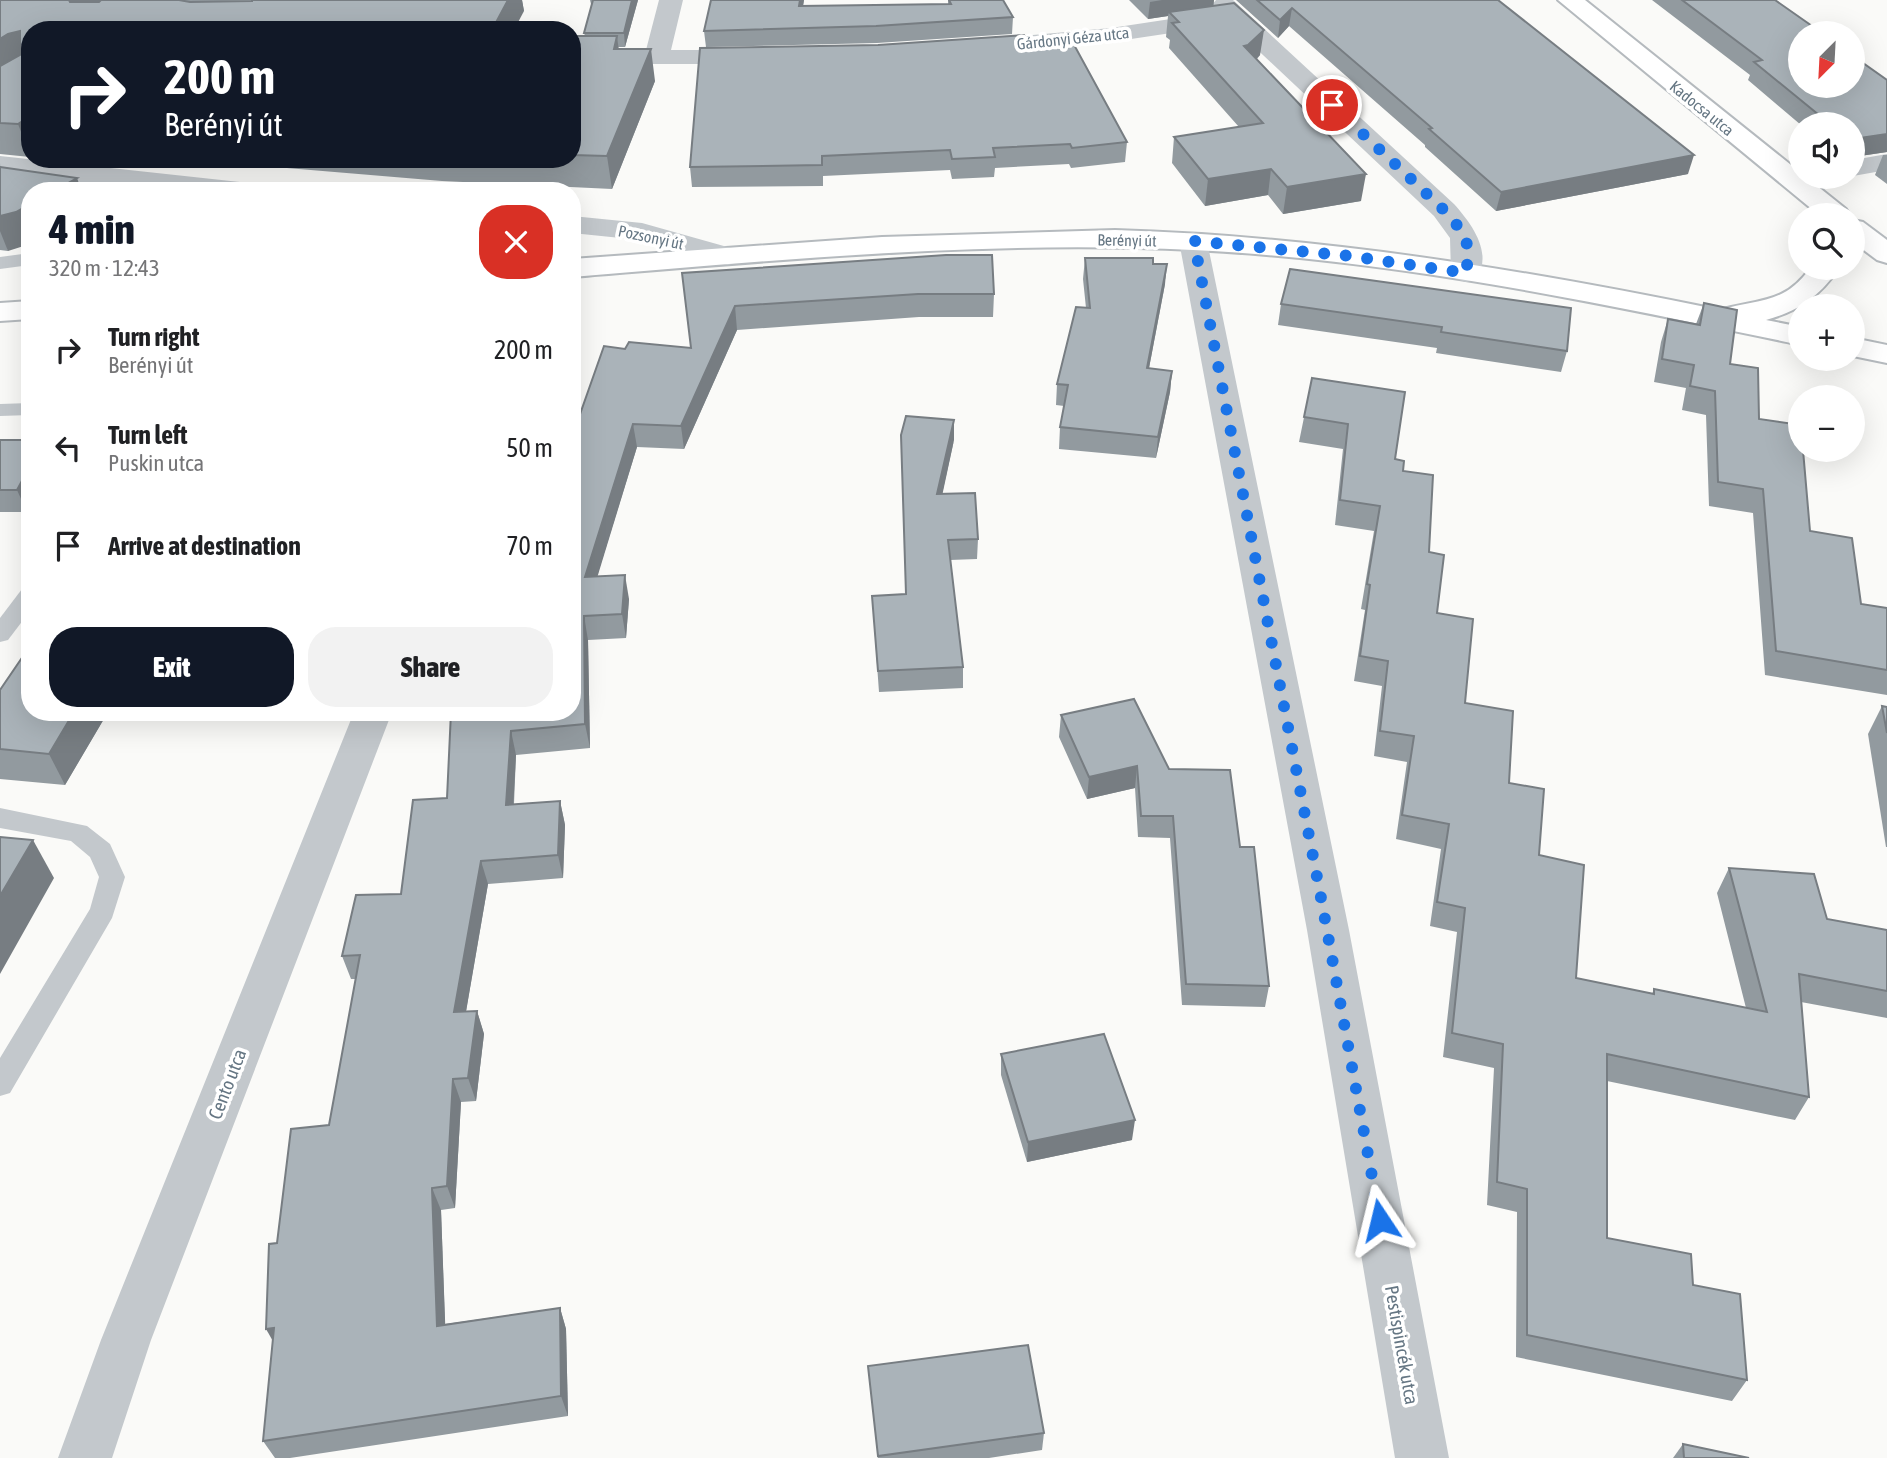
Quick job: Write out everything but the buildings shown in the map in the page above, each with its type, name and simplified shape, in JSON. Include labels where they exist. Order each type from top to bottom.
[{"type":"main road","name":"Kadocsa utca","points":[[1570,0],[1788,168]]},
{"type":"main road","name":"Kadocsa utca","points":[[1810,189],[1822,203]]},
{"type":"main road","points":[[1865,237],[1887,254]]},
{"type":"main road","name":"Berényi út","points":[[581,267],[1031,238],[1194,241],[1350,256],[1466,273],[1788,333]]},
{"type":"main road","points":[[1707,316],[1736,316],[1787,302],[1806,291],[1816,280]]},
{"type":"main road","points":[[0,312],[21,311]]},
{"type":"main road","points":[[1865,349],[1887,354]]},
{"type":"street","points":[[656,58],[671,0]]},
{"type":"street","points":[[1228,8],[1444,210],[1460,229],[1470,247],[1466,273]]},
{"type":"street","name":"Gárdonyi Géza utca","points":[[953,49],[1111,35],[1228,8]]},
{"type":"street","points":[[581,57],[775,57]]},
{"type":"street","points":[[1865,166],[1887,162]]},
{"type":"street","points":[[0,164],[21,167]]},
{"type":"street","points":[[25,168],[110,182]]},
{"type":"street","name":"Pozsonyi út","points":[[581,224],[642,232],[728,256]]},
{"type":"street","name":"Pestispincék utca","points":[[1194,241],[1328,930],[1422,1458]]},
{"type":"street","name":"Cento utca","points":[[85,1458],[126,1340],[369,721]]},
{"type":"lane","points":[[0,263],[21,260]]},
{"type":"lane","points":[[0,410],[21,409]]},
{"type":"lane","points":[[0,634],[21,605]]},
{"type":"lane","points":[[0,818],[78,832],[101,851],[112,877],[103,911],[0,1084]]},
{"type":"route","points":[[1332,105],[1444,210],[1460,229],[1470,247],[1466,273],[1350,256],[1194,241],[1322,903],[1380,1220]]}]
